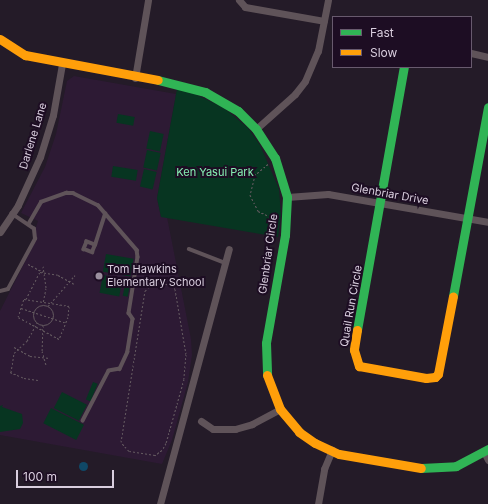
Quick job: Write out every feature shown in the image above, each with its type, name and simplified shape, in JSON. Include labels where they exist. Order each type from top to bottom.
[{"type":"street","points":[[135,78],[148,0]]},
{"type":"street","points":[[239,0],[245,7],[324,21]]},
{"type":"street","points":[[256,129],[296,94],[305,80],[318,51],[328,0]]},
{"type":"street","name":"Glenbriar Circle","points":[[0,39],[24,55],[135,78],[182,85],[205,92],[238,111],[256,129],[275,158],[287,197],[285,235],[265,360],[271,392],[280,409],[299,432],[340,454],[431,469],[456,466],[486,454]]},
{"type":"street","points":[[472,53],[488,57]]},
{"type":"street","name":"Darlene Lane","points":[[0,232],[12,214],[40,157],[53,115],[62,64]]},
{"type":"street","name":"Quail Run Circle","points":[[404,68],[382,204],[354,350],[355,358],[359,366],[426,378],[435,377],[442,365],[488,107]]},
{"type":"street","name":"Glenbriar Drive","points":[[287,197],[328,194],[488,222]]},
{"type":"street","points":[[160,504],[229,249]]},
{"type":"street","points":[[201,421],[213,428],[235,429],[252,424],[280,409]]},
{"type":"street","points":[[318,504],[324,469],[332,450]]},
{"type":"lane","points":[[28,223],[41,202],[66,193],[74,193],[91,200],[106,214],[137,250],[138,258],[129,313],[133,319],[128,352],[120,369],[109,371],[83,421]]},
{"type":"lane","points":[[0,291],[8,289],[35,239],[34,229],[28,223],[12,214]]},
{"type":"lane","points":[[95,245],[106,214]]},
{"type":"lane","points":[[189,249],[225,263]]},
{"type":"path","points":[[268,164],[255,175],[250,196],[255,207],[262,214],[279,220]]},
{"type":"path","points":[[26,263],[44,272],[58,274],[74,284]]},
{"type":"path","points":[[43,266],[44,304]]},
{"type":"path","points":[[26,299],[51,302],[70,308],[66,323],[59,339],[18,317],[24,299],[26,299],[40,272],[44,272]]},
{"type":"path","points":[[48,306],[69,280],[75,275]]},
{"type":"path","points":[[157,282],[171,285],[176,291],[185,342],[186,366],[166,443],[162,450],[155,455],[129,451],[121,442],[145,291],[148,286],[157,282]]},
{"type":"path","points":[[33,312],[37,307],[44,304],[48,306],[53,313],[53,318]]},
{"type":"path","points":[[21,308],[66,323]]},
{"type":"path","points":[[33,312],[37,323],[36,326],[14,353],[11,372],[24,378],[38,380]]},
{"type":"path","points":[[46,365],[43,358],[42,330],[43,325],[53,318]]},
{"type":"path","points":[[37,323],[43,325]]},
{"type":"path","points":[[14,347],[17,350],[43,358],[50,358]]},
{"type":"shaded area","name":"Tom Hawkins Elementary School","points":[[74,76],[176,94],[157,198],[161,217],[167,217],[191,339],[192,355],[188,382],[172,440],[162,464],[0,435],[0,311],[36,240],[36,227],[38,221],[21,213],[45,167],[56,134],[67,81]]},
{"type":"green space","name":"Ken Yasui Park","points":[[177,89],[193,93],[224,108],[248,128],[260,145],[279,189],[281,215],[278,237],[161,217],[157,198]]},
{"type":"green space","points":[[118,114],[135,117],[133,126],[116,123]]},
{"type":"green space","points":[[150,131],[164,134],[160,152],[146,149]]},
{"type":"green space","points":[[147,150],[161,153],[157,171],[143,168]]},
{"type":"green space","points":[[113,166],[138,170],[136,181],[111,177]]},
{"type":"green space","points":[[144,169],[157,172],[153,189],[140,187]]},
{"type":"green space","points":[[106,254],[134,259],[130,277],[103,272]]},
{"type":"green space","points":[[103,275],[123,279],[119,296],[100,293]]},
{"type":"green space","points":[[126,279],[131,280],[128,297],[123,296]]},
{"type":"green space","points":[[93,382],[98,384],[91,401],[86,400]]},
{"type":"green space","points":[[62,392],[87,405],[79,421],[54,408]]},
{"type":"green space","points":[[3,405],[2,407],[22,414],[23,423],[20,429],[0,432],[0,406]]},
{"type":"green space","points":[[51,408],[84,425],[76,440],[43,423]]},
{"type":"water","points":[[83,461],[88,466],[83,471],[78,466]]},
{"type":"traffic: fast","points":[[357,330],[404,68]]},
{"type":"traffic: fast","points":[[158,80],[205,92],[238,111],[256,129],[275,158],[287,197],[285,235],[266,343],[267,375]]},
{"type":"traffic: fast","points":[[453,296],[488,107]]},
{"type":"traffic: fast","points":[[421,468],[456,466],[488,449]]},
{"type":"traffic: slow","points":[[0,39],[25,55],[158,80]]},
{"type":"traffic: slow","points":[[357,330],[354,350],[359,366],[426,378],[435,377],[438,374],[453,296]]},
{"type":"traffic: slow","points":[[267,375],[280,409],[299,432],[315,443],[339,454],[421,468]]},
{"type":"place","name":"Tom Hawkins Elementary School","points":[[99,276]]}]
